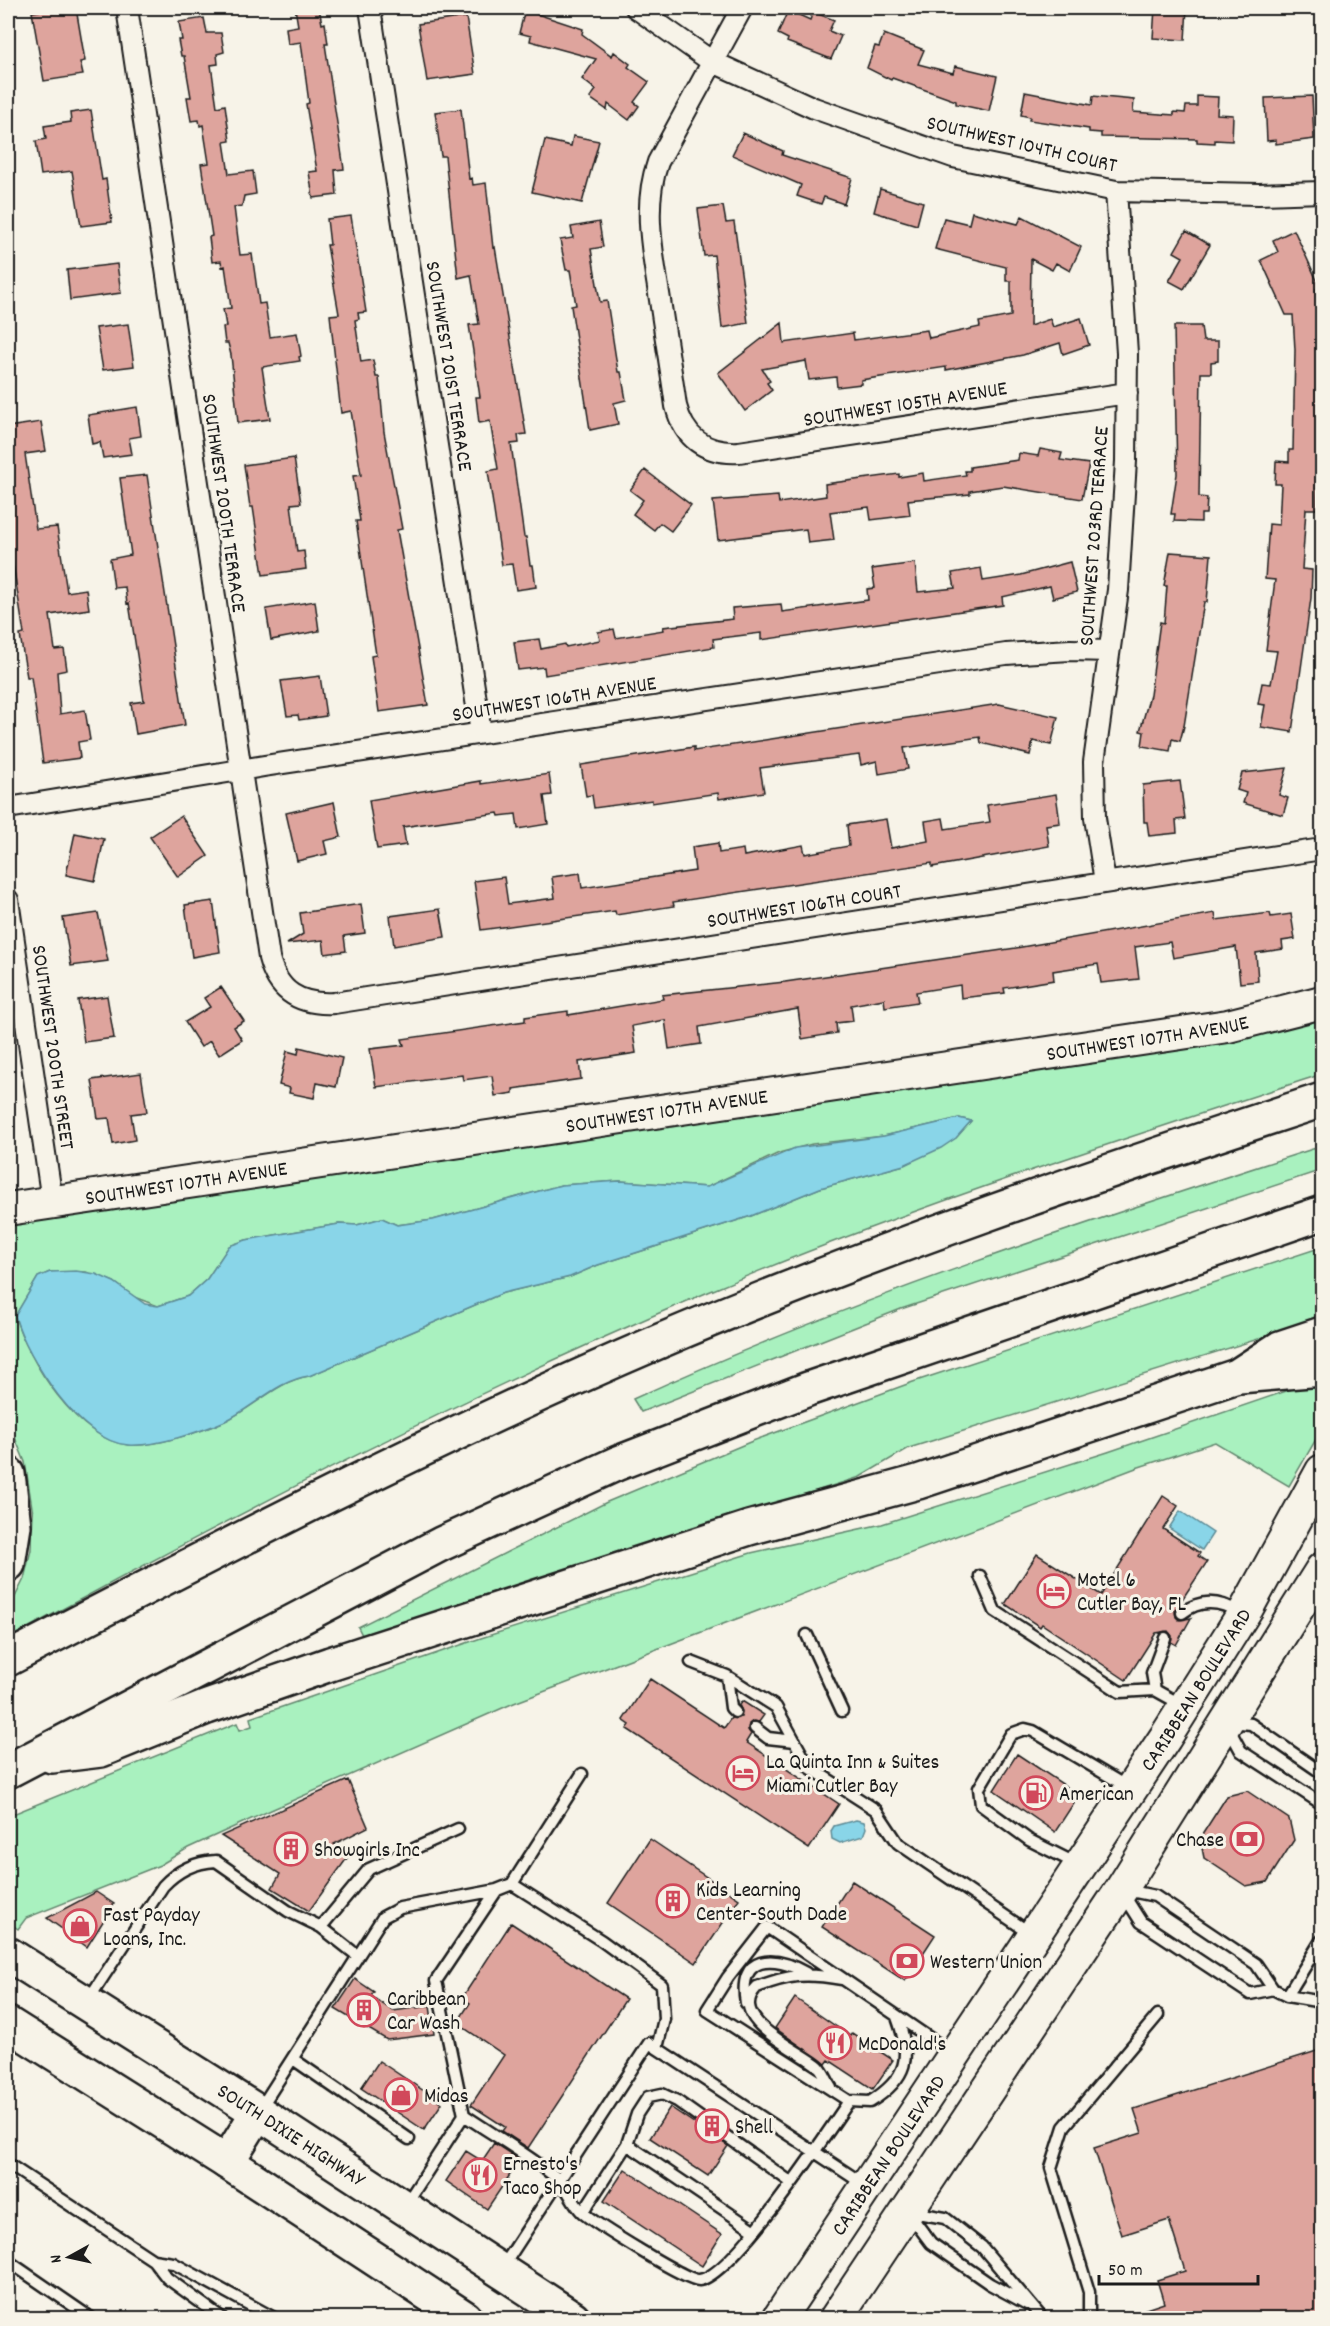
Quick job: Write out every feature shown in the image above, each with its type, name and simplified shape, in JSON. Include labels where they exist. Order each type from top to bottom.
[{"type":"highway","points":[[8,1659],[190,1565],[519,1403],[662,1340],[840,1268],[1151,1156],[1323,1100]]},
{"type":"highway","points":[[19,1765],[441,1544],[618,1463],[819,1386],[1315,1219]]},
{"type":"highway","points":[[1237,1376],[1280,1348],[1323,1334]]},
{"type":"highway","points":[[19,1765],[101,1750],[207,1707],[341,1660],[749,1528],[918,1482],[1237,1376],[1323,1369]]},
{"type":"highway","points":[[8,1474],[14,1526],[8,1564]]},
{"type":"highway","name":"SOUTH DIXIE HIGHWAY","points":[[8,1954],[258,2112],[573,2319]]},
{"type":"highway","points":[[8,2025],[227,2162],[465,2319]]},
{"type":"highway","points":[[227,2162],[258,2112]]},
{"type":"main road","name":"SOUTHWEST 107TH AVENUE","points":[[8,1209],[1228,1026],[1323,1002]]},
{"type":"main road","name":"CARIBBEAN BOULEVARD","points":[[778,2319],[1185,1707],[1242,1615],[1323,1472]]},
{"type":"main road","name":"CARIBBEAN BOULEVARD","points":[[836,2319],[1121,1890],[1323,1569]]},
{"type":"main road","points":[[1185,1707],[1225,1722]]},
{"type":"main road","points":[[1080,1865],[1121,1890]]},
{"type":"main road","points":[[867,2186],[906,2211]]},
{"type":"street","name":"SOUTHWEST 200TH TERRACE","points":[[127,8],[269,958],[278,981],[293,997]]},
{"type":"street","name":"SOUTHWEST 201ST TERRACE","points":[[370,8],[481,733]]},
{"type":"street","name":"SOUTHWEST 104TH COURT","points":[[636,8],[711,61],[814,108],[953,156],[1116,191],[1259,194],[1323,192]]},
{"type":"street","points":[[711,61],[742,8]]},
{"type":"street","name":"SOUTHWEST 105TH AVENUE","points":[[711,61],[658,162],[648,205],[652,249],[676,406],[682,423],[693,439],[712,450],[739,453],[1127,393]]},
{"type":"street","name":"SOUTHWEST 203RD TERRACE","points":[[1105,882],[1097,836],[1093,783],[1123,527],[1127,393],[1127,353],[1116,191]]},
{"type":"street","name":"SOUTHWEST 106TH AVENUE","points":[[8,808],[241,769],[1006,654],[1070,650],[1109,651]]},
{"type":"street","name":"SOUTHWEST 106TH COURT","points":[[293,997],[304,1002],[334,1003],[1323,849]]},
{"type":"street","name":"SOUTHWEST 200TH STREET","points":[[8,900],[52,1201]]},
{"type":"lane","points":[[980,1576],[995,1611],[1120,1692],[1155,1690],[1185,1707]]},
{"type":"lane","points":[[1182,1613],[1201,1603],[1217,1602],[1242,1615]]},
{"type":"lane","points":[[807,1635],[842,1711]]},
{"type":"lane","points":[[1155,1690],[1152,1673],[1165,1638]]},
{"type":"lane","points":[[691,1662],[727,1676],[776,1707],[809,1767],[876,1810],[898,1844],[1033,1935]]},
{"type":"lane","points":[[727,1676],[730,1708],[735,1712]]},
{"type":"lane","points":[[1225,1722],[1251,1724],[1323,1773]]},
{"type":"lane","points":[[1225,1722],[1241,1751],[1323,1804]]},
{"type":"lane","points":[[755,1728],[768,1738],[795,1741]]},
{"type":"lane","points":[[1080,1865],[1029,1840],[981,1805],[979,1788],[1011,1734],[1025,1729],[1033,1731],[1130,1789]]},
{"type":"lane","points":[[258,2112],[378,1922],[394,1910],[497,1890],[512,1884],[582,1774]]},
{"type":"lane","points":[[321,1927],[369,1869],[458,1829]]},
{"type":"lane","points":[[86,2003],[163,1886],[171,1877],[203,1862],[216,1861],[288,1911],[321,1927],[358,1956]]},
{"type":"lane","points":[[512,1884],[602,1941],[662,1985],[664,2019],[657,2048]]},
{"type":"lane","points":[[497,1890],[436,1982],[464,2115],[560,2180],[583,2212],[689,2279],[699,2280],[719,2272],[792,2183],[849,2101]]},
{"type":"lane","points":[[1121,1890],[1141,1922],[1250,1994],[1273,1989]]},
{"type":"lane","points":[[1121,1890],[1155,1896],[1256,1964],[1273,1989],[1287,1996],[1323,2002]]},
{"type":"lane","points":[[897,2017],[907,2050],[906,2060],[900,2073],[882,2094],[870,2102],[849,2101],[707,2010],[728,1977],[767,1927],[954,2054]]},
{"type":"lane","points":[[1287,1996],[1323,1939]]},
{"type":"lane","points":[[832,2090],[820,2068],[760,2026],[746,2003],[744,1987],[750,1973],[766,1960],[788,1963],[806,1973],[845,1980]]},
{"type":"lane","points":[[750,2012],[751,1994],[757,1987],[806,1973]]},
{"type":"lane","points":[[1089,2319],[1089,2292],[1051,2168],[1064,2127],[1158,2015]]},
{"type":"lane","points":[[500,2271],[650,2043],[867,2186]]},
{"type":"lane","points":[[293,2059],[409,2139]]},
{"type":"lane","points":[[583,2212],[627,2144],[637,2114],[648,2097],[662,2094],[686,2107],[792,2183]]},
{"type":"lane","points":[[404,2207],[464,2115]]},
{"type":"lane","points":[[627,2144],[754,2230]]},
{"type":"lane","points":[[8,2164],[153,2260],[167,2278],[222,2319]]},
{"type":"lane","points":[[906,2211],[931,2243],[990,2284],[1032,2307]]},
{"type":"lane","points":[[906,2211],[945,2218],[982,2247],[1042,2319]]},
{"type":"lane","points":[[153,2260],[174,2263],[274,2319]]},
{"type":"lane","points":[[8,2261],[91,2319]]},
{"type":"green space","points":[[1322,1016],[1322,1074],[935,1204],[706,1293],[528,1372],[353,1457],[9,1638],[8,1611],[24,1579],[31,1550],[33,1514],[25,1462],[8,1421],[8,1223]],"holes":[[[959,1118],[971,1121],[956,1138],[904,1165],[820,1188],[751,1216],[598,1265],[570,1277],[503,1293],[309,1376],[287,1383],[225,1421],[191,1434],[151,1444],[128,1445],[109,1440],[73,1414],[43,1375],[21,1334],[15,1316],[38,1277],[50,1272],[86,1272],[114,1282],[134,1297],[158,1306],[188,1296],[207,1279],[229,1246],[246,1240],[339,1224],[357,1225],[382,1218],[397,1225],[433,1220],[561,1185],[620,1181],[707,1187],[779,1153],[812,1144],[884,1136]]]},
{"type":"green space","points":[[1322,1146],[1322,1170],[901,1309],[641,1412],[633,1399],[802,1327],[974,1262]]},
{"type":"green space","points":[[1322,1247],[1322,1319],[909,1448],[860,1477],[362,1635],[358,1627],[607,1502],[750,1442],[913,1382]]},
{"type":"green space","points":[[1322,1384],[1322,1429],[1289,1486],[1215,1442],[1136,1468],[514,1703],[271,1810],[188,1848],[160,1865],[26,1918],[18,1929],[8,1922],[8,1816],[237,1723],[240,1730],[252,1726],[250,1718],[481,1638],[751,1553],[882,1524],[1108,1452],[1301,1386]]},
{"type":"water","points":[[959,1118],[971,1121],[956,1138],[941,1148],[904,1165],[820,1188],[751,1216],[598,1265],[570,1277],[503,1293],[309,1376],[287,1383],[225,1421],[190,1434],[151,1444],[128,1445],[110,1440],[74,1414],[43,1374],[21,1333],[15,1316],[38,1277],[50,1272],[76,1271],[96,1274],[114,1282],[145,1304],[158,1306],[188,1296],[207,1279],[229,1246],[246,1240],[339,1224],[357,1225],[382,1218],[397,1225],[433,1220],[561,1185],[620,1181],[707,1187],[795,1148],[884,1136]]},
{"type":"water","points":[[1180,1511],[1213,1533],[1202,1550],[1169,1528]]},
{"type":"water","points":[[856,1820],[864,1822],[866,1828],[863,1836],[840,1843],[832,1839],[831,1831],[834,1826]]},
{"type":"building","points":[[39,8],[76,8],[85,61],[80,62],[83,75],[44,81],[32,12],[39,11]]},
{"type":"building","points":[[295,8],[319,8],[322,24],[325,23],[328,44],[325,44],[344,169],[335,170],[337,195],[313,198],[309,172],[317,171],[306,104],[309,103],[301,42],[288,44],[286,28],[298,26]]},
{"type":"building","points":[[1155,8],[1187,8],[1185,40],[1153,38]]},
{"type":"building","points":[[525,10],[583,29],[582,34],[612,56],[614,52],[630,64],[628,67],[649,82],[634,102],[639,106],[629,120],[608,104],[607,110],[590,98],[596,90],[582,79],[596,59],[530,41],[531,36],[519,33]]},
{"type":"building","points":[[788,10],[810,20],[813,12],[834,20],[829,31],[841,36],[831,59],[787,42],[788,39],[778,34]]},
{"type":"building","points":[[466,17],[475,74],[427,81],[418,24]]},
{"type":"building","points":[[204,18],[207,33],[221,33],[224,52],[217,54],[218,64],[211,65],[217,107],[225,105],[230,141],[224,142],[229,174],[253,171],[256,194],[244,196],[242,206],[234,207],[240,255],[252,254],[259,304],[265,303],[270,337],[297,333],[301,356],[300,361],[262,367],[270,419],[238,423],[231,355],[228,343],[225,343],[223,327],[226,326],[223,309],[231,308],[225,266],[222,267],[221,261],[212,262],[209,237],[212,236],[201,164],[209,163],[203,125],[200,126],[199,120],[191,121],[187,97],[191,97],[184,56],[181,56],[178,40],[182,40],[179,22]]},
{"type":"building","points":[[884,34],[924,50],[918,64],[953,73],[955,66],[997,76],[989,111],[956,104],[956,101],[892,78],[891,80],[867,68],[875,46],[879,47]]},
{"type":"building","points":[[1025,92],[1092,105],[1093,96],[1134,100],[1133,112],[1174,115],[1174,112],[1185,113],[1186,106],[1197,106],[1197,96],[1218,97],[1217,114],[1233,115],[1232,141],[1215,140],[1215,143],[1197,142],[1197,139],[1101,137],[1101,133],[1089,132],[1089,129],[1029,120],[1030,117],[1021,115]]},
{"type":"building","points":[[1312,96],[1314,139],[1276,144],[1276,140],[1267,141],[1265,98]]},
{"type":"building","points":[[461,109],[469,179],[472,178],[473,185],[486,183],[493,248],[495,247],[526,434],[518,435],[519,443],[511,444],[524,537],[526,537],[530,565],[533,565],[536,587],[516,590],[512,564],[502,565],[488,471],[498,469],[490,421],[479,423],[476,397],[480,397],[469,325],[479,324],[471,275],[458,278],[445,156],[441,156],[435,112]]},
{"type":"building","points":[[91,110],[102,180],[106,179],[112,222],[81,226],[72,171],[41,175],[36,141],[46,139],[44,126],[71,122],[70,113]]},
{"type":"building","points":[[743,133],[783,151],[782,155],[852,178],[844,204],[824,197],[821,204],[797,196],[801,185],[732,155]]},
{"type":"building","points":[[573,136],[599,141],[582,203],[532,192],[545,140],[571,146]]},
{"type":"building","points":[[880,189],[923,202],[917,225],[874,212]]},
{"type":"building","points":[[723,206],[726,223],[734,222],[748,323],[722,328],[714,255],[704,256],[698,209]]},
{"type":"building","points":[[972,212],[1018,224],[1022,216],[1081,247],[1070,271],[1056,263],[1052,270],[1031,259],[1030,326],[1050,319],[1053,327],[1081,318],[1089,345],[1063,354],[1060,343],[1023,355],[946,370],[946,367],[861,380],[861,384],[837,387],[836,377],[809,380],[806,361],[762,369],[770,381],[767,383],[772,390],[745,411],[718,373],[782,323],[784,343],[853,333],[854,340],[927,330],[929,338],[980,327],[979,322],[1011,316],[1011,281],[1006,281],[1006,267],[935,249],[944,218],[969,224]]},
{"type":"building","points":[[351,216],[366,312],[358,313],[359,319],[355,320],[361,362],[373,360],[376,377],[379,377],[384,432],[402,529],[397,530],[428,705],[379,712],[371,656],[376,655],[356,521],[360,521],[353,476],[361,475],[351,411],[341,413],[330,315],[339,314],[327,245],[330,245],[327,219]]},
{"type":"building","points":[[599,222],[603,247],[591,249],[600,302],[607,301],[618,372],[621,372],[626,400],[614,403],[618,424],[590,430],[571,306],[576,305],[570,270],[566,270],[560,240],[573,238],[571,227]]},
{"type":"building","points":[[1294,230],[1320,287],[1316,289],[1320,364],[1317,509],[1306,509],[1302,569],[1312,570],[1311,598],[1292,732],[1261,727],[1265,705],[1258,704],[1262,683],[1271,684],[1277,651],[1266,650],[1275,580],[1265,579],[1269,524],[1279,525],[1281,484],[1275,484],[1276,461],[1289,462],[1289,450],[1293,450],[1295,350],[1293,315],[1286,315],[1261,260],[1278,252],[1273,240]]},
{"type":"building","points":[[1186,231],[1210,245],[1184,289],[1169,281],[1183,257],[1174,252]]},
{"type":"building","points":[[117,264],[121,293],[70,300],[67,270]]},
{"type":"building","points":[[128,324],[134,366],[103,370],[96,328]]},
{"type":"building","points":[[1174,326],[1201,326],[1203,341],[1218,341],[1218,361],[1211,362],[1211,373],[1201,373],[1199,497],[1207,498],[1206,514],[1201,514],[1201,522],[1174,521],[1175,514],[1171,514],[1177,474]]},
{"type":"building","points":[[137,407],[141,436],[129,438],[132,454],[103,458],[100,442],[92,444],[88,415]]},
{"type":"building","points":[[41,422],[46,451],[25,454],[36,529],[57,527],[67,592],[86,589],[89,609],[50,615],[55,650],[64,649],[67,670],[57,672],[60,714],[85,710],[90,740],[78,742],[80,758],[43,763],[31,677],[27,677],[20,635],[24,634],[8,532],[8,427]]},
{"type":"building","points":[[1040,449],[1062,453],[1060,460],[1089,464],[1082,499],[1003,486],[970,491],[970,494],[908,500],[910,515],[871,520],[869,507],[830,512],[834,540],[808,543],[806,529],[718,540],[713,501],[778,496],[779,503],[826,496],[825,484],[899,474],[899,477],[923,473],[924,481],[966,475],[965,471],[970,471],[970,467],[1018,460],[1019,453],[1038,456]]},
{"type":"building","points":[[294,458],[301,503],[291,504],[297,552],[304,551],[306,569],[263,575],[244,465]]},
{"type":"building","points":[[645,470],[691,505],[671,531],[660,523],[654,530],[633,514],[643,500],[630,490]]},
{"type":"building","points":[[147,475],[185,725],[136,734],[131,703],[144,701],[129,603],[127,604],[125,587],[114,588],[110,559],[131,555],[120,478]]},
{"type":"building","points":[[1170,552],[1211,555],[1207,602],[1204,602],[1184,726],[1180,741],[1172,739],[1170,751],[1142,746],[1144,732],[1140,731],[1150,695],[1160,622],[1164,623],[1167,586],[1164,586]]},
{"type":"building","points":[[1070,562],[1077,592],[1053,598],[1050,586],[1002,597],[1003,605],[761,640],[761,633],[713,639],[714,647],[545,675],[544,667],[518,670],[514,642],[539,639],[541,649],[565,644],[566,647],[600,640],[598,632],[614,629],[616,638],[664,630],[663,627],[733,619],[732,608],[781,604],[782,612],[868,600],[867,589],[875,588],[872,569],[915,563],[918,592],[955,588],[952,573],[981,568],[983,581],[1021,575]]},
{"type":"building","points":[[315,601],[319,631],[271,640],[266,609]]},
{"type":"building","points":[[320,676],[326,716],[299,720],[298,715],[287,716],[281,681]]},
{"type":"building","points":[[999,704],[1058,717],[1051,745],[1033,741],[1030,755],[981,743],[980,737],[904,748],[908,769],[879,774],[877,761],[861,765],[859,755],[760,768],[764,792],[719,799],[718,793],[652,803],[652,800],[594,808],[592,795],[586,796],[581,765],[694,747],[694,751]]},
{"type":"building","points":[[1287,768],[1279,795],[1288,798],[1283,815],[1243,803],[1246,793],[1237,790],[1242,773]]},
{"type":"building","points":[[549,774],[552,795],[544,796],[548,824],[518,829],[516,814],[499,816],[498,813],[403,827],[406,845],[377,849],[369,800],[481,781],[481,784]]},
{"type":"building","points":[[1180,781],[1185,819],[1176,820],[1177,833],[1149,836],[1147,822],[1144,822],[1143,785]]},
{"type":"building","points":[[1056,794],[1060,823],[1046,825],[1049,846],[932,867],[932,863],[673,902],[674,906],[616,915],[615,911],[481,930],[474,881],[504,877],[508,904],[555,898],[552,877],[580,873],[582,888],[695,871],[692,847],[718,843],[719,853],[743,849],[744,856],[803,845],[805,854],[849,846],[847,825],[886,819],[891,848],[928,841],[925,821],[943,818],[945,829],[990,822],[987,805]]},
{"type":"building","points":[[334,802],[341,837],[324,841],[327,854],[297,861],[286,813]]},
{"type":"building","points":[[181,816],[208,856],[178,877],[150,837]]},
{"type":"building","points":[[75,833],[104,839],[95,881],[66,875]]},
{"type":"building","points":[[213,901],[220,952],[192,957],[185,905]]},
{"type":"building","points":[[361,904],[365,933],[344,936],[346,951],[325,954],[323,940],[287,944],[303,934],[300,913]]},
{"type":"building","points":[[440,909],[445,937],[394,946],[390,916]]},
{"type":"building","points":[[98,913],[108,961],[71,966],[63,918]]},
{"type":"building","points":[[1215,913],[1216,920],[1270,913],[1271,917],[1291,914],[1295,939],[1282,941],[1283,949],[1256,953],[1258,981],[1240,983],[1236,947],[1173,958],[1170,942],[1135,947],[1139,979],[1101,983],[1098,964],[1053,971],[1054,980],[1004,988],[1005,993],[961,998],[960,985],[916,992],[918,1002],[885,1007],[884,999],[851,1005],[853,1021],[836,1023],[837,1033],[802,1039],[798,1009],[699,1027],[701,1044],[669,1049],[665,1020],[632,1026],[636,1053],[579,1062],[581,1079],[513,1089],[513,1093],[495,1096],[492,1076],[463,1080],[462,1075],[376,1087],[370,1049],[404,1045],[402,1039],[525,1021],[525,1017],[568,1011],[568,1015],[663,999],[662,995],[785,982],[1016,948]]},
{"type":"building","points":[[221,987],[244,1021],[234,1027],[242,1040],[219,1055],[210,1041],[201,1047],[185,1022],[210,1007],[204,998]]},
{"type":"building","points":[[107,996],[114,1038],[84,1042],[78,1000]]},
{"type":"building","points":[[299,1047],[342,1058],[336,1087],[317,1083],[314,1098],[289,1093],[290,1088],[279,1085],[287,1051],[298,1054]]},
{"type":"building","points":[[141,1073],[147,1112],[131,1114],[135,1140],[113,1144],[109,1118],[98,1119],[92,1080]]},
{"type":"building","name":"Motel 6 Cutler Bay, FL","points":[[1163,1496],[1178,1506],[1163,1529],[1200,1553],[1198,1556],[1207,1562],[1175,1610],[1179,1620],[1191,1618],[1176,1645],[1171,1642],[1172,1636],[1168,1631],[1156,1633],[1126,1680],[1042,1624],[1040,1627],[1005,1604],[1037,1554],[1101,1595]]},
{"type":"building","name":"La Quinta Inn & Suites Miami Cutler Bay","points":[[650,1679],[724,1728],[731,1718],[741,1717],[742,1711],[739,1705],[742,1701],[764,1715],[759,1722],[753,1721],[749,1724],[748,1730],[751,1734],[746,1742],[839,1804],[809,1849],[627,1729],[630,1725],[623,1720]]},
{"type":"building","name":"American","points":[[1017,1754],[1079,1795],[1055,1832],[994,1790]]},
{"type":"building","name":"Showgirls Inc","points":[[348,1780],[368,1827],[334,1844],[350,1854],[309,1911],[272,1888],[280,1874],[221,1836]]},
{"type":"building","name":"Chase","points":[[1247,1791],[1289,1819],[1294,1840],[1267,1882],[1246,1886],[1204,1858],[1200,1838],[1227,1796]]},
{"type":"building","name":"Kids Learning Center-South Dade","points":[[650,1839],[739,1899],[696,1963],[608,1903]]},
{"type":"building","points":[[852,1881],[935,1935],[905,1981],[822,1927]]},
{"type":"building","name":"Fast Payday Loans, Inc.","points":[[96,1892],[114,1904],[87,1947],[47,1918]]},
{"type":"building","points":[[511,1923],[626,1999],[528,2148],[502,2131],[505,2127],[471,2105],[504,2055],[457,2023],[470,2003],[462,1998]]},
{"type":"building","name":"Caribbean Car Wash","points":[[355,1979],[374,1992],[371,1996],[393,2011],[430,2006],[434,2034],[387,2040],[335,2009]]},
{"type":"building","name":"McDonald's","points":[[795,1998],[850,2036],[852,2033],[893,2060],[873,2089],[829,2060],[826,2064],[775,2028]]},
{"type":"building","points":[[1323,2049],[1323,2319],[1128,2319],[1128,2315],[1164,2303],[1157,2280],[1185,2271],[1169,2220],[1122,2235],[1094,2148],[1142,2133],[1134,2109]]},
{"type":"building","name":"Midas","points":[[379,2061],[442,2103],[424,2130],[361,2088]]},
{"type":"building","name":"Shell","points":[[670,2107],[728,2146],[708,2176],[650,2138]]},
{"type":"building","name":"Ernesto's Taco Shop","points":[[494,2143],[520,2160],[487,2209],[446,2181],[466,2151],[482,2161]]},
{"type":"building","points":[[625,2169],[722,2234],[702,2266],[604,2201]]},
{"type":"place","name":"Motel 6 Cutler Bay, FL","points":[[1054,1591]]},
{"type":"place","name":"La Quinta Inn & Suites Miami Cutler Bay","points":[[743,1773]]},
{"type":"place","name":"American","points":[[1036,1793]]},
{"type":"place","name":"Chase","points":[[1247,1839]]},
{"type":"place","name":"Showgirls Inc","points":[[291,1849]]},
{"type":"place","name":"Kids Learning Center-South Dade","points":[[673,1901]]},
{"type":"place","name":"Fast Payday Loans, Inc.","points":[[80,1926]]},
{"type":"place","name":"Western Union","points":[[907,1961]]},
{"type":"place","name":"Caribbean Car Wash","points":[[364,2010]]},
{"type":"place","name":"McDonald's","points":[[835,2043]]},
{"type":"place","name":"Midas","points":[[401,2095]]},
{"type":"place","name":"Shell","points":[[712,2126]]},
{"type":"place","name":"Ernesto's Taco Shop","points":[[480,2175]]}]
